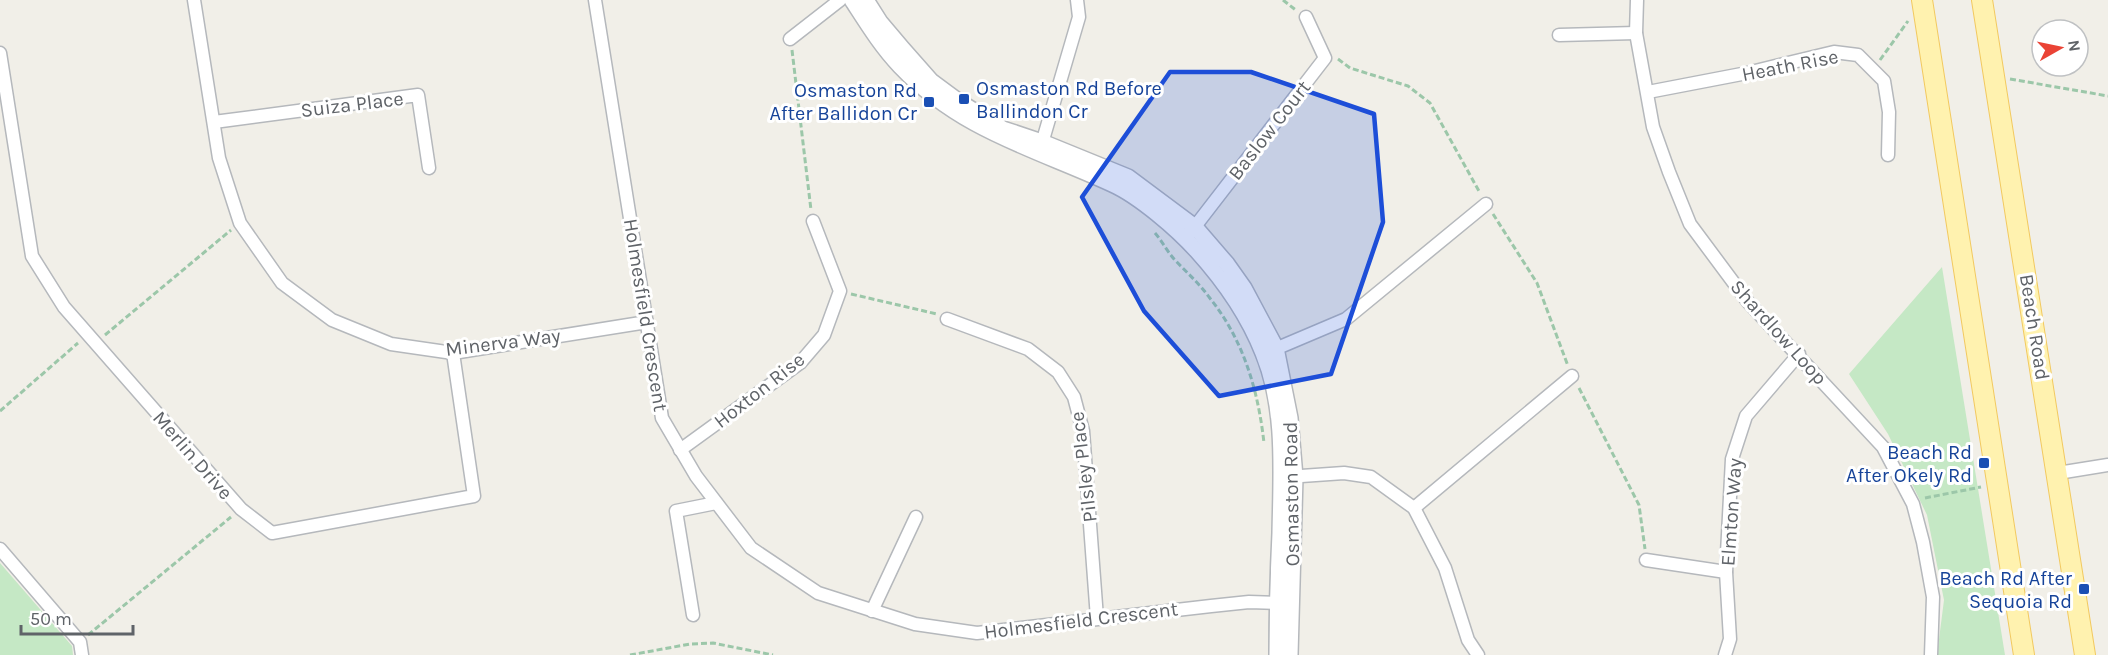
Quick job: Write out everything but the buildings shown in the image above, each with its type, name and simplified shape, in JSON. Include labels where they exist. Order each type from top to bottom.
[{"type":"main road","points":[[1922,0],[2024,655]]},
{"type":"main road","name":"Beach Road","points":[[1982,0],[2085,655]]},
{"type":"street","name":"Minerva Way","points":[[194,0],[219,158],[240,224],[282,284],[332,320],[391,344],[453,353],[647,322]]},
{"type":"street","name":"Holmesfield Crescent","points":[[595,0],[662,418],[696,476],[751,548],[818,593],[915,624],[977,633],[1240,603],[1284,603]]},
{"type":"street","points":[[790,39],[840,0]]},
{"type":"street","name":"Osmaston Road","points":[[852,0],[883,46],[899,65],[933,96],[970,122],[996,136],[1041,148]]},
{"type":"street","name":"Osmaston Road","points":[[866,0],[887,31],[916,66],[931,81],[958,101],[1003,129],[1115,185],[1190,233],[1270,351],[1269,370],[1288,477],[1284,603],[1277,655]]},
{"type":"street","points":[[1041,148],[1079,17],[1077,0]]},
{"type":"street","name":"Shardlow Loop","points":[[1637,0],[1636,33],[1653,127],[1690,224],[1748,302],[1799,354],[1883,447],[1911,501],[1923,542],[1934,597],[1931,655]]},
{"type":"street","points":[[1306,17],[1325,58]]},
{"type":"street","points":[[1559,35],[1636,33]]},
{"type":"street","name":"Heath Rise","points":[[1648,92],[1747,73],[1834,52],[1858,55],[1874,68]]},
{"type":"street","name":"Merlin Drive","points":[[0,53],[32,256],[64,307],[241,509],[272,533],[474,496],[453,353]]},
{"type":"street","name":"Baslow Court","points":[[1190,233],[1325,58]]},
{"type":"street","points":[[1874,68],[1884,81],[1889,112],[1888,155]]},
{"type":"street","name":"Suiza Place","points":[[214,122],[418,95],[429,168]]},
{"type":"street","points":[[1270,351],[1346,319],[1486,204]]},
{"type":"street","points":[[813,221],[840,291]]},
{"type":"street","name":"Hoxton Rise","points":[[680,450],[800,363],[824,335],[840,291]]},
{"type":"street","name":"Pilsley Place","points":[[947,319],[1028,349],[1058,372],[1074,397],[1083,431],[1097,618]]},
{"type":"street","name":"Elmton Way","points":[[1725,655],[1730,639],[1726,572],[1732,459],[1746,416],[1799,354]]},
{"type":"street","points":[[1414,508],[1572,376]]},
{"type":"street","points":[[2058,473],[2108,465]]},
{"type":"street","points":[[1288,477],[1344,473],[1371,477],[1414,508],[1445,568],[1468,640],[1478,655]]},
{"type":"street","points":[[693,615],[676,511],[716,503]]},
{"type":"street","points":[[872,611],[916,516]]},
{"type":"street","points":[[0,549],[80,642],[82,655]]},
{"type":"street","points":[[1646,560],[1726,572]]},
{"type":"street","name":"Osmaston Road","points":[[1284,603],[1290,655]]},
{"type":"path","points":[[1874,68],[1909,20]]},
{"type":"path","points":[[790,39],[795,62],[800,130],[813,221]]},
{"type":"path","points":[[1325,58],[1334,57],[1350,68],[1408,86],[1430,102],[1486,204],[1537,283],[1572,376],[1639,505],[1646,560]]},
{"type":"path","points":[[2008,79],[2108,96]]},
{"type":"path","points":[[0,411],[240,224]]},
{"type":"path","points":[[1152,228],[1173,257],[1209,295],[1244,354],[1262,421],[1264,444]]},
{"type":"path","points":[[840,291],[934,312],[947,319]]},
{"type":"path","points":[[1911,501],[1982,487]]},
{"type":"path","points":[[80,642],[241,509]]},
{"type":"path","points":[[630,655],[690,644],[713,643],[773,655]]},
{"type":"highlighted area","points":[[1170,72],[1251,72],[1374,114],[1383,222],[1331,374],[1219,396],[1144,311],[1082,197]]},
{"type":"green space","points":[[1942,267],[2005,655],[1937,655],[1944,600],[1927,515],[1888,434],[1849,374]]},
{"type":"green space","points":[[0,563],[72,646],[73,655],[0,655]]},
{"type":"place","name":"Osmaston Rd Before Ballindon Cr","points":[[964,99]]},
{"type":"place","name":"Osmaston Rd After Ballidon Cr","points":[[929,102]]},
{"type":"place","name":"Beach Rd After Okely Rd","points":[[1984,463]]},
{"type":"place","name":"Beach Rd After Sequoia Rd","points":[[2084,589]]}]
